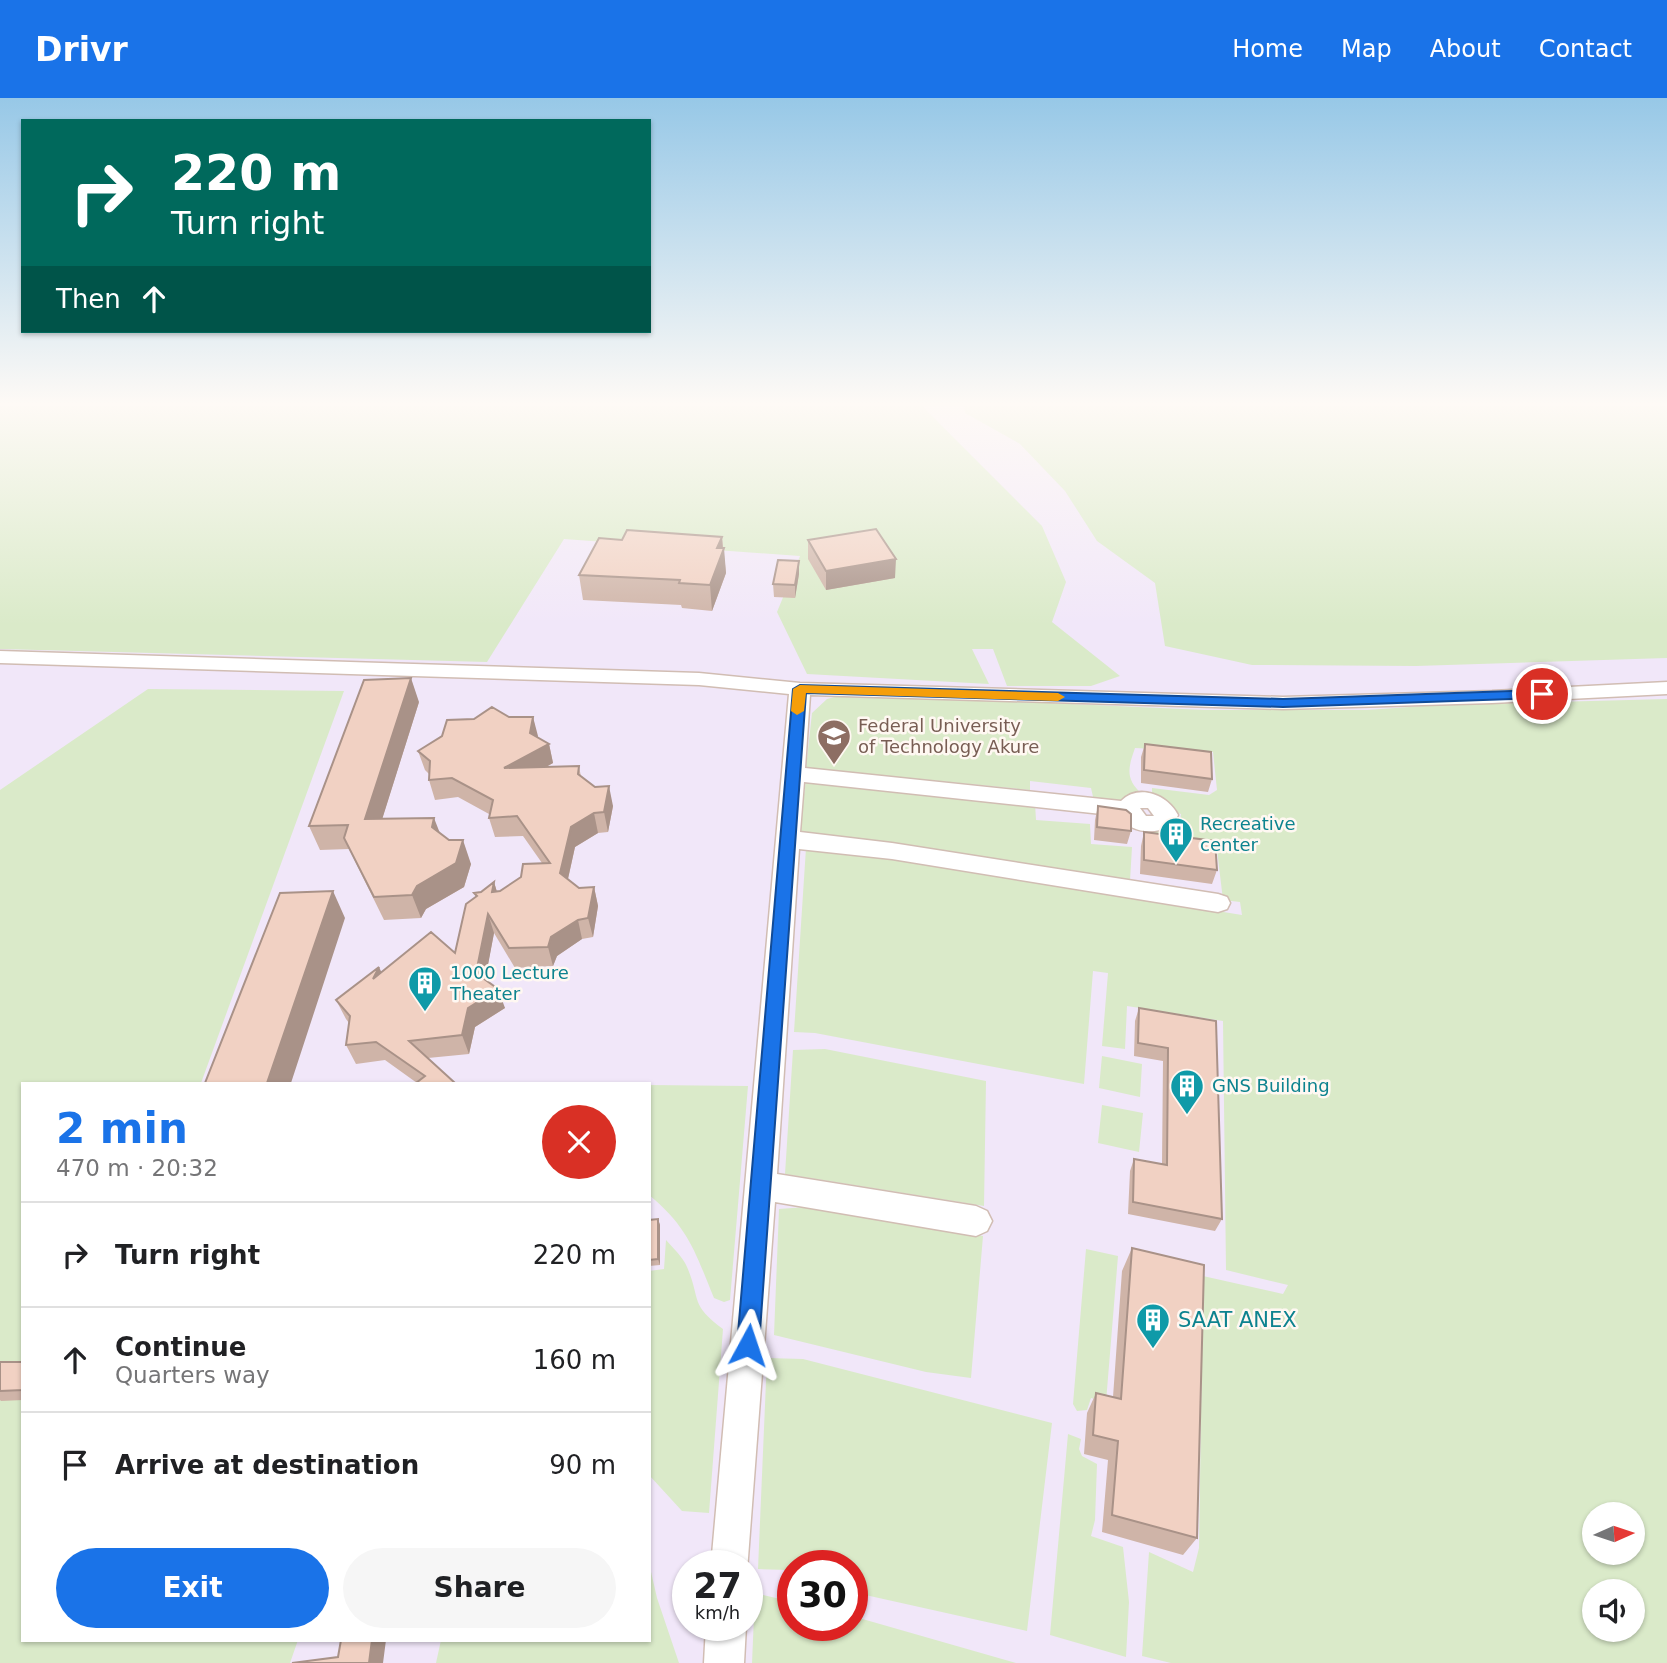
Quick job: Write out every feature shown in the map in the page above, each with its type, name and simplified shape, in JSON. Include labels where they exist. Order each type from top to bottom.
[{"type":"street","points":[[0,657],[699,679],[800,689],[1283,703],[1492,697],[1667,688]]},
{"type":"street","points":[[731,1550],[800,689]]},
{"type":"street","points":[[794,774],[891,782],[1091,806],[1141,798],[1130,816],[1146,825],[1157,824],[1172,815]]},
{"type":"street","points":[[789,841],[820,841],[892,851],[1218,903]]},
{"type":"street","points":[[762,1186],[976,1221]]},
{"type":"street","points":[[724,1663],[725,1641]]},
{"type":"shaded area","name":"Federal University of Technology Akure","points":[[0,479],[1667,479],[1667,1663],[0,1663]]},
{"type":"green space","points":[[0,479],[995,479],[1042,526],[1066,582],[1052,622],[1120,676],[1091,686],[1007,686],[993,649],[972,649],[989,684],[807,674],[777,612],[800,556],[564,539],[487,662],[0,649]]},
{"type":"green space","points":[[1054,479],[1667,479],[1667,658],[1416,666],[1252,665],[1165,646],[1155,583],[1097,541],[1065,491]]},
{"type":"green space","points":[[148,689],[344,691],[201,1082],[21,1082],[21,1642],[297,1642],[290,1663],[0,1663],[0,790]]},
{"type":"green space","points":[[846,694],[1205,710],[1367,710],[1437,705],[1667,699],[1667,1663],[1171,1663],[1142,1656],[1149,1552],[1193,1572],[1199,1548],[1203,1276],[1283,1294],[1288,1285],[1226,1270],[1223,1021],[1127,1006],[1125,1049],[1102,1046],[1108,973],[1093,971],[1084,1084],[815,1033],[794,1032],[806,848],[907,861],[1242,915],[1240,902],[1223,900],[1217,850],[1152,839],[1152,828],[1169,820],[1180,820],[1181,814],[1169,811],[1152,796],[1152,788],[1209,795],[1217,790],[1213,752],[1135,748],[1130,778],[1142,794],[1125,806],[1094,801],[1091,788],[1030,781],[1030,790],[806,768],[812,713],[827,699]]},
{"type":"green space","points":[[806,779],[1035,803],[1036,820],[1090,824],[1091,844],[1132,847],[1130,881],[799,835]]},
{"type":"green space","points":[[825,1049],[986,1081],[984,1206],[785,1174],[793,1050]]},
{"type":"green space","points":[[1102,1056],[1142,1064],[1140,1097],[1099,1088]]},
{"type":"green space","points":[[651,1085],[748,1086],[730,1300],[724,1302],[714,1298],[696,1254],[682,1230],[651,1197]]},
{"type":"green space","points":[[1102,1105],[1143,1113],[1139,1152],[1098,1143]]},
{"type":"green space","points":[[806,1207],[983,1236],[971,1378],[926,1372],[774,1335],[779,1209]]},
{"type":"green space","points":[[666,1240],[685,1263],[700,1307],[723,1329],[709,1513],[682,1511],[651,1477],[651,1271],[664,1269]]},
{"type":"green space","points":[[1086,1249],[1118,1256],[1106,1402],[1091,1398],[1087,1410],[1077,1411],[1073,1404]]},
{"type":"green space","points":[[767,1358],[803,1359],[1052,1423],[1027,1631],[868,1596],[868,1550],[777,1550],[777,1570],[763,1569],[763,1550],[759,1550]]},
{"type":"green space","points":[[1068,1434],[1081,1439],[1079,1449],[1082,1456],[1097,1464],[1095,1520],[1091,1536],[1123,1547],[1129,1602],[1126,1657],[1050,1635]]},
{"type":"green space","points":[[651,1572],[679,1663],[436,1663],[441,1642],[651,1642]]},
{"type":"green space","points":[[763,1595],[777,1598],[777,1641],[868,1641],[868,1621],[1016,1663],[752,1663],[753,1641],[763,1641]]},
{"type":"building","points":[[876,529],[896,559],[826,571],[808,540]]},
{"type":"building","points":[[627,530],[722,537],[717,548],[724,548],[710,585],[679,583],[680,580],[579,575],[599,538],[622,540]]},
{"type":"building","points":[[778,560],[799,561],[795,585],[773,584]]},
{"type":"building","points":[[411,678],[365,819],[434,818],[432,827],[449,840],[463,840],[456,863],[417,886],[412,895],[374,897],[344,838],[348,825],[309,826],[364,680]]},
{"type":"building","points":[[492,707],[509,717],[533,717],[530,733],[549,744],[504,768],[579,766],[578,774],[595,787],[609,786],[604,812],[594,813],[571,827],[560,873],[579,888],[594,887],[588,918],[578,920],[551,937],[548,947],[509,948],[488,914],[476,973],[498,989],[468,1008],[462,1035],[409,1041],[454,1082],[417,1082],[425,1076],[376,1042],[346,1045],[350,1016],[336,1000],[379,967],[373,979],[431,932],[455,953],[466,904],[477,896],[474,893],[481,892],[494,882],[492,892],[500,891],[521,877],[523,864],[550,863],[517,816],[489,818],[493,800],[452,778],[429,780],[430,761],[418,751],[442,736],[447,720],[474,719]]},
{"type":"building","points":[[1145,744],[1211,752],[1212,779],[1144,770]]},
{"type":"building","points":[[1098,806],[1126,810],[1131,814],[1131,831],[1097,827]]},
{"type":"building","points":[[1144,832],[1215,841],[1217,870],[1144,860]]},
{"type":"building","points":[[333,891],[267,1082],[205,1082],[280,893]]},
{"type":"building","name":"GNS Building","points":[[1139,1008],[1216,1021],[1222,1219],[1133,1202],[1134,1159],[1167,1165],[1168,1048],[1138,1043]]},
{"type":"building","points":[[658,1219],[658,1259],[651,1260],[651,1220]]},
{"type":"building","name":"SAAT ANEX","points":[[1132,1248],[1204,1265],[1197,1538],[1112,1515],[1118,1441],[1093,1435],[1096,1393],[1121,1399]]},
{"type":"building","points":[[0,1362],[21,1362],[21,1390],[0,1391]]},
{"type":"building","points":[[341,1642],[372,1642],[369,1663],[292,1663],[338,1657]]},
{"type":"slow traffic","points":[[797,711],[800,689],[1058,697]]},
{"type":"place","name":"Federal University of Technology Akure","points":[[834,766]]},
{"type":"place","name":"Recreative center","points":[[1176,864]]},
{"type":"place","name":"1000 Lecture Theater","points":[[425,1013]]},
{"type":"place","name":"GNS Building","points":[[1187,1116]]},
{"type":"place","name":"SAAT ANEX","points":[[1153,1350]]},
{"type":"route","points":[[748,1345],[800,689],[1283,703],[1542,694]]}]
